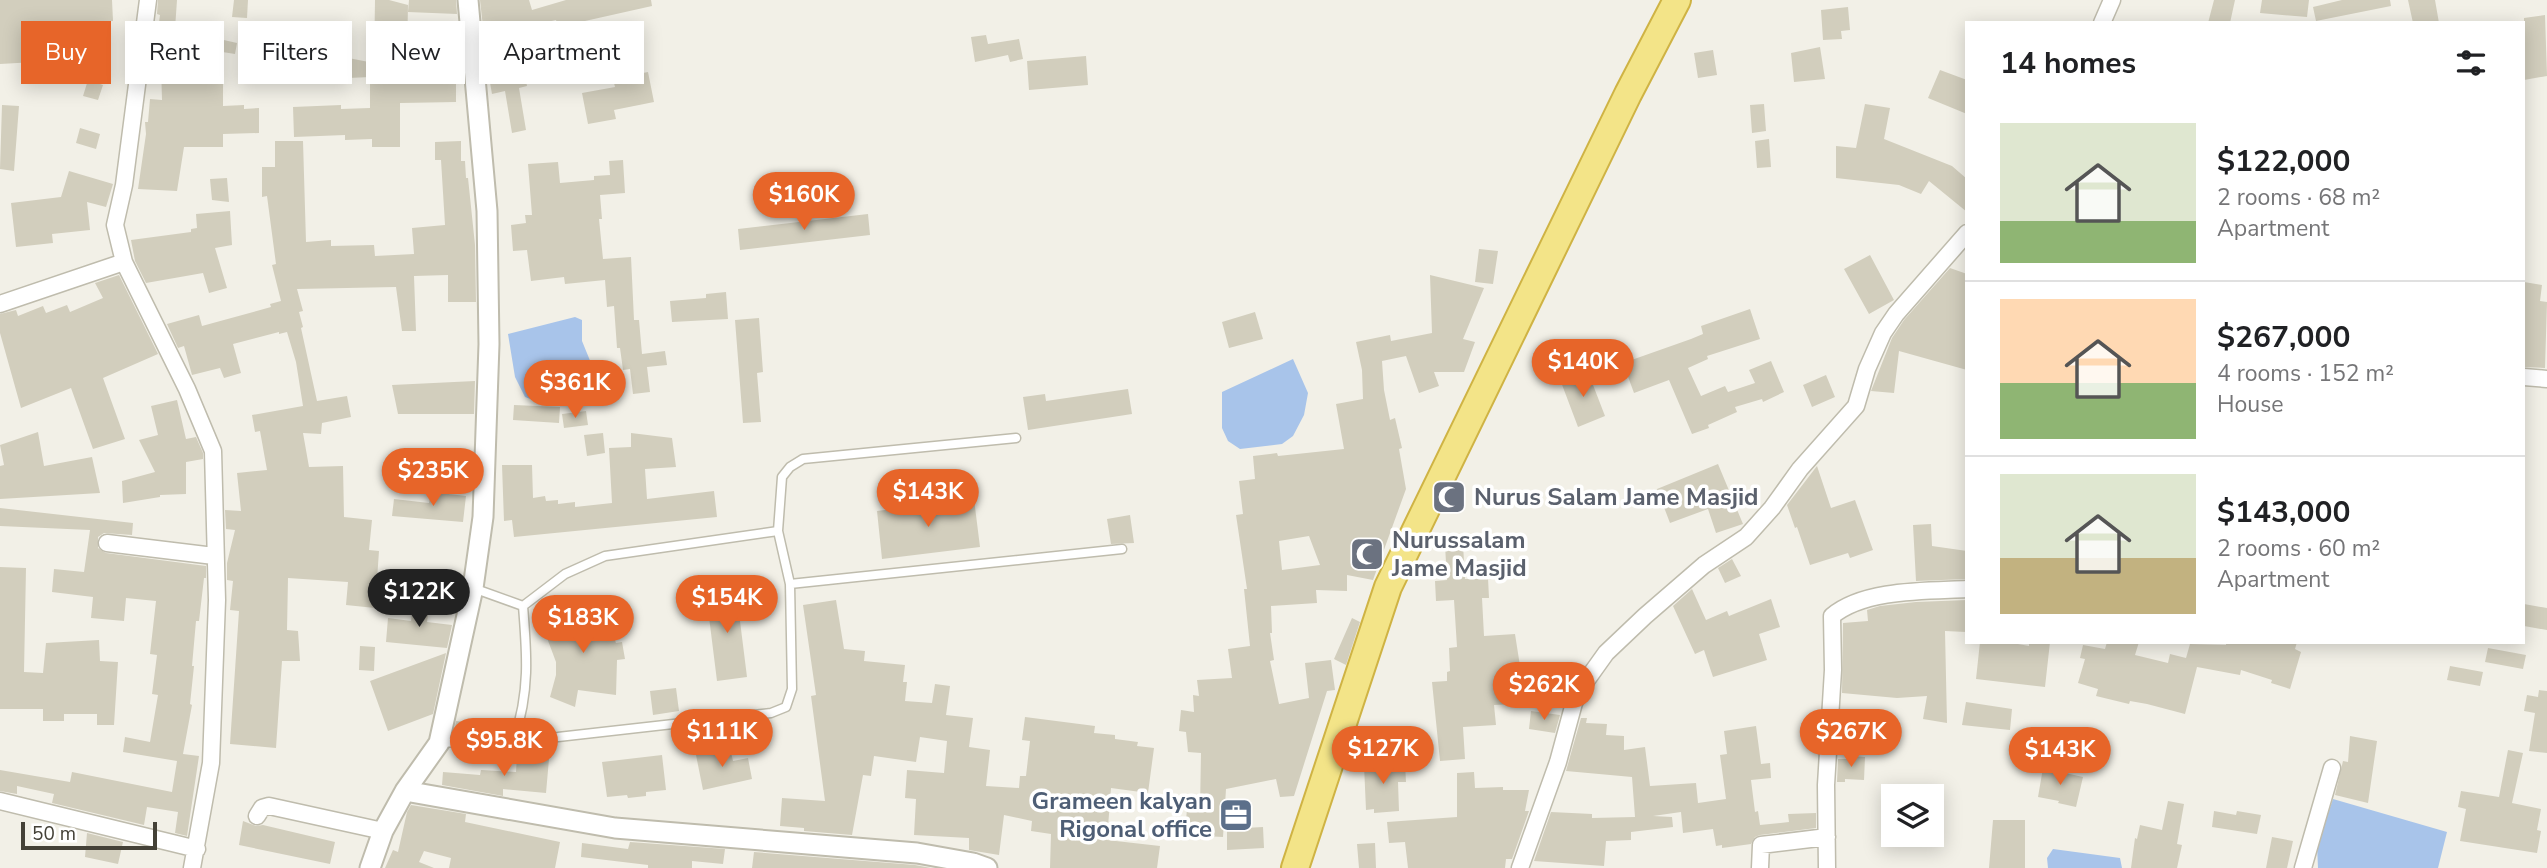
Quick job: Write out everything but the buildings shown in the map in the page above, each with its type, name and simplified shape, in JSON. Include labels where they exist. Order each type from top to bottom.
[{"type":"highway","points":[[1294,868],[1388,587],[1628,94],[1677,0]]},
{"type":"street","points":[[148,0],[124,185],[115,225],[124,262],[182,378],[213,451],[217,600],[211,763],[192,868]]},
{"type":"street","points":[[370,868],[383,831],[405,791],[439,743],[473,588],[483,517],[489,331],[488,211],[468,0]]},
{"type":"street","points":[[2103,21],[2112,0]]},
{"type":"street","points":[[1520,868],[1581,688],[1606,653],[1645,616],[1704,565],[1746,537],[1772,508],[1800,469],[1856,405],[1867,369],[1883,333],[1896,314],[1965,235]]},
{"type":"street","points":[[0,304],[124,262]]},
{"type":"street","points":[[2525,377],[2547,379]]},
{"type":"street","points":[[107,542],[214,556]]},
{"type":"street","points":[[1827,868],[1826,785],[1833,670],[1832,615],[1844,606],[1879,596],[1965,589]]},
{"type":"street","points":[[2303,868],[2332,768]]},
{"type":"street","points":[[405,791],[615,828],[917,853],[987,868]]},
{"type":"street","points":[[0,802],[197,849]]},
{"type":"street","points":[[257,816],[262,807],[269,806],[383,831]]},
{"type":"street","points":[[1760,868],[1761,845],[1827,837]]},
{"type":"lane","points":[[439,743],[558,737],[771,713],[786,707],[792,689],[790,583],[778,531],[782,477],[790,467],[803,460],[1016,438]]},
{"type":"lane","points":[[523,606],[565,573],[605,556],[778,531]]},
{"type":"lane","points":[[790,583],[1122,549]]},
{"type":"lane","points":[[473,588],[523,606]]},
{"type":"lane","points":[[514,739],[526,690],[528,668],[523,606]]},
{"type":"water","points":[[575,317],[582,320],[582,341],[591,363],[580,373],[568,394],[533,400],[525,397],[515,377],[508,334]]},
{"type":"water","points":[[1293,359],[1308,393],[1304,415],[1293,436],[1282,444],[1240,449],[1228,441],[1222,428],[1222,392]]},
{"type":"water","points":[[2333,799],[2447,832],[2438,868],[2318,868],[2317,845]]},
{"type":"water","points":[[2053,849],[2120,858],[2122,868],[2048,868],[2047,858]]},
{"type":"place","name":"Nurus Salam Jame Masjid","points":[[1449,497]]},
{"type":"place","name":"Nurussalam Jame Masjid","points":[[1367,554]]},
{"type":"place","name":"Grameen kalyan Rigonal office","points":[[1236,815]]}]
